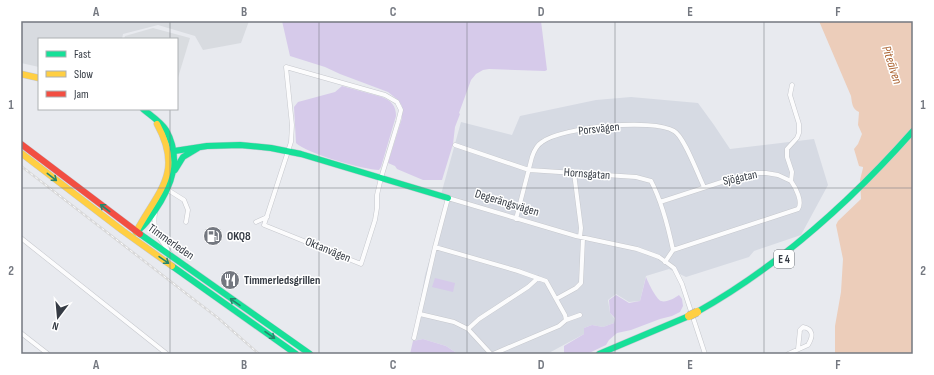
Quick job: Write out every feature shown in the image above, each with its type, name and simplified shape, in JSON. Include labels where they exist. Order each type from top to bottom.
[{"type":"main road","points":[[21,74],[38,78]]},
{"type":"main road","points":[[134,235],[144,227],[168,190],[173,174],[174,161],[161,130],[154,119],[143,110]]},
{"type":"main road","name":"E 4","points":[[859,189],[913,131]]},
{"type":"main road","name":"E 4","points":[[600,354],[698,313],[772,264],[859,189],[913,136]]},
{"type":"main road","name":"Timmerleden","points":[[21,144],[126,224],[134,235],[173,258],[310,354]]},
{"type":"main road","name":"Degerängsvägen","points":[[170,152],[201,147],[240,145],[271,148],[288,151],[448,198]]},
{"type":"main road","points":[[173,174],[183,157],[201,147]]},
{"type":"main road","points":[[134,235],[165,183],[170,152]]},
{"type":"main road","name":"Timmerleden","points":[[21,153],[296,354]]},
{"type":"main road","points":[[126,224],[137,224],[142,220]]},
{"type":"main road","name":"E 4","points":[[611,354],[689,317]]},
{"type":"street","points":[[256,222],[267,217],[291,142],[292,125],[286,66],[385,95],[397,102],[401,110],[381,178]]},
{"type":"street","points":[[665,262],[673,250],[800,208],[800,202],[795,186],[791,181],[792,172],[787,156],[787,149],[797,138],[799,133],[799,124],[790,95],[792,85]]},
{"type":"street","name":"Porsvägen","points":[[516,219],[530,170],[532,157],[536,148],[542,142],[554,136],[585,129],[609,126],[652,126],[668,128],[675,131],[680,135],[704,188]]},
{"type":"street","name":"Hornsgatan","points":[[455,145],[530,170],[644,178],[651,181],[660,202],[673,250]]},
{"type":"street","points":[[556,300],[576,288],[581,283],[582,238],[574,173]]},
{"type":"street","name":"Sjögatan","points":[[660,202],[753,173],[778,175],[791,181]]},
{"type":"street","name":"Oktanvägen","points":[[267,217],[264,225],[361,264],[375,220],[377,195],[381,178]]},
{"type":"street","points":[[168,190],[184,200],[188,210],[186,222]]},
{"type":"street","points":[[414,338],[448,198]]},
{"type":"street","name":"Degerängsvägen","points":[[448,198],[582,238],[653,254],[674,268],[682,284],[705,354]]},
{"type":"street","points":[[155,212],[154,220],[156,233],[173,258]]},
{"type":"street","points":[[21,238],[167,354]]},
{"type":"street","points":[[435,247],[518,271],[546,281],[565,315],[566,320]]},
{"type":"street","points":[[468,329],[479,318],[528,287],[538,278]]},
{"type":"street","points":[[420,314],[454,322],[468,329],[492,354],[559,326],[566,320],[580,315]]},
{"type":"street","points":[[788,354],[798,349],[810,343],[812,334],[811,331],[803,327],[800,330],[798,349]]},
{"type":"street","points":[[21,333],[48,354]]},
{"type":"shaded area","points":[[21,21],[249,21],[241,43],[203,50],[195,36],[158,25],[123,34],[122,38],[38,38],[38,67],[21,63]]},
{"type":"shaded area","points":[[282,21],[541,21],[547,70],[489,69],[483,70],[476,74],[471,80],[459,113],[460,114],[455,127],[453,144],[442,180],[423,180],[397,169],[395,166],[388,163],[402,118],[402,106],[398,100],[388,92],[325,67],[290,56]]},
{"type":"shaded area","points":[[153,28],[190,38],[178,78],[178,38],[124,38],[125,36]]},
{"type":"shaded area","points":[[342,86],[382,97],[394,106],[396,116],[379,170],[361,167],[323,156],[296,143],[294,107],[298,102],[335,92]]},
{"type":"shaded area","points":[[631,97],[698,103],[730,149],[814,139],[828,185],[801,235],[754,251],[749,257],[686,277],[669,269],[646,276],[640,301],[629,302],[616,294],[608,300],[610,313],[614,318],[614,323],[603,327],[592,325],[584,328],[584,334],[547,354],[458,354],[446,346],[423,339],[413,341],[425,275],[447,201],[440,198],[461,122],[512,135],[520,116],[596,100]]},
{"type":"shaded area","points":[[646,277],[659,300],[668,301],[679,295],[682,299],[683,306],[680,312],[631,330],[617,333],[606,345],[587,354],[564,354],[564,346],[584,334],[584,328],[592,325],[603,327],[614,323],[615,318],[610,313],[609,300],[616,295],[629,303],[640,301]]},
{"type":"shaded area","points":[[435,278],[455,283],[453,292],[432,287]]},
{"type":"shaded area","points":[[423,339],[446,346],[458,354],[410,354],[413,341]]},
{"type":"water","name":"Piteälven","points":[[819,21],[913,21],[913,354],[835,354],[835,326],[841,292],[843,259],[836,225],[838,221],[861,199],[860,180],[863,167],[859,166],[854,149],[862,134],[858,125],[859,112],[853,106],[851,96]]},
{"type":"railway","points":[[21,166],[218,318],[259,354]]},
{"type":"traffic: fast","points":[[136,232],[148,220],[166,192],[173,172],[174,162],[171,141],[166,130],[158,121],[144,110]]},
{"type":"traffic: fast","points":[[697,312],[757,274],[785,253],[839,207],[913,131]]},
{"type":"traffic: fast","points":[[168,152],[207,146],[240,145],[271,148],[301,154],[448,198]]},
{"type":"traffic: fast","points":[[175,170],[183,157],[198,148]]},
{"type":"traffic: fast","points":[[140,234],[310,354]]},
{"type":"traffic: fast","points":[[172,266],[296,354]]},
{"type":"traffic: fast","points":[[599,354],[689,316]]},
{"type":"traffic: slow","points":[[21,74],[38,78]]},
{"type":"traffic: slow","points":[[136,232],[159,193],[165,181],[168,169],[168,156],[165,141],[157,124]]},
{"type":"traffic: slow","points":[[21,153],[123,231],[172,266]]},
{"type":"traffic: slow","points":[[689,316],[697,312]]},
{"type":"traffic: jam","points":[[21,144],[140,234]]},
{"type":"place","name":"OKQ8","points":[[213,236]]},
{"type":"place","name":"Timmerledsgrillen","points":[[230,280]]}]
